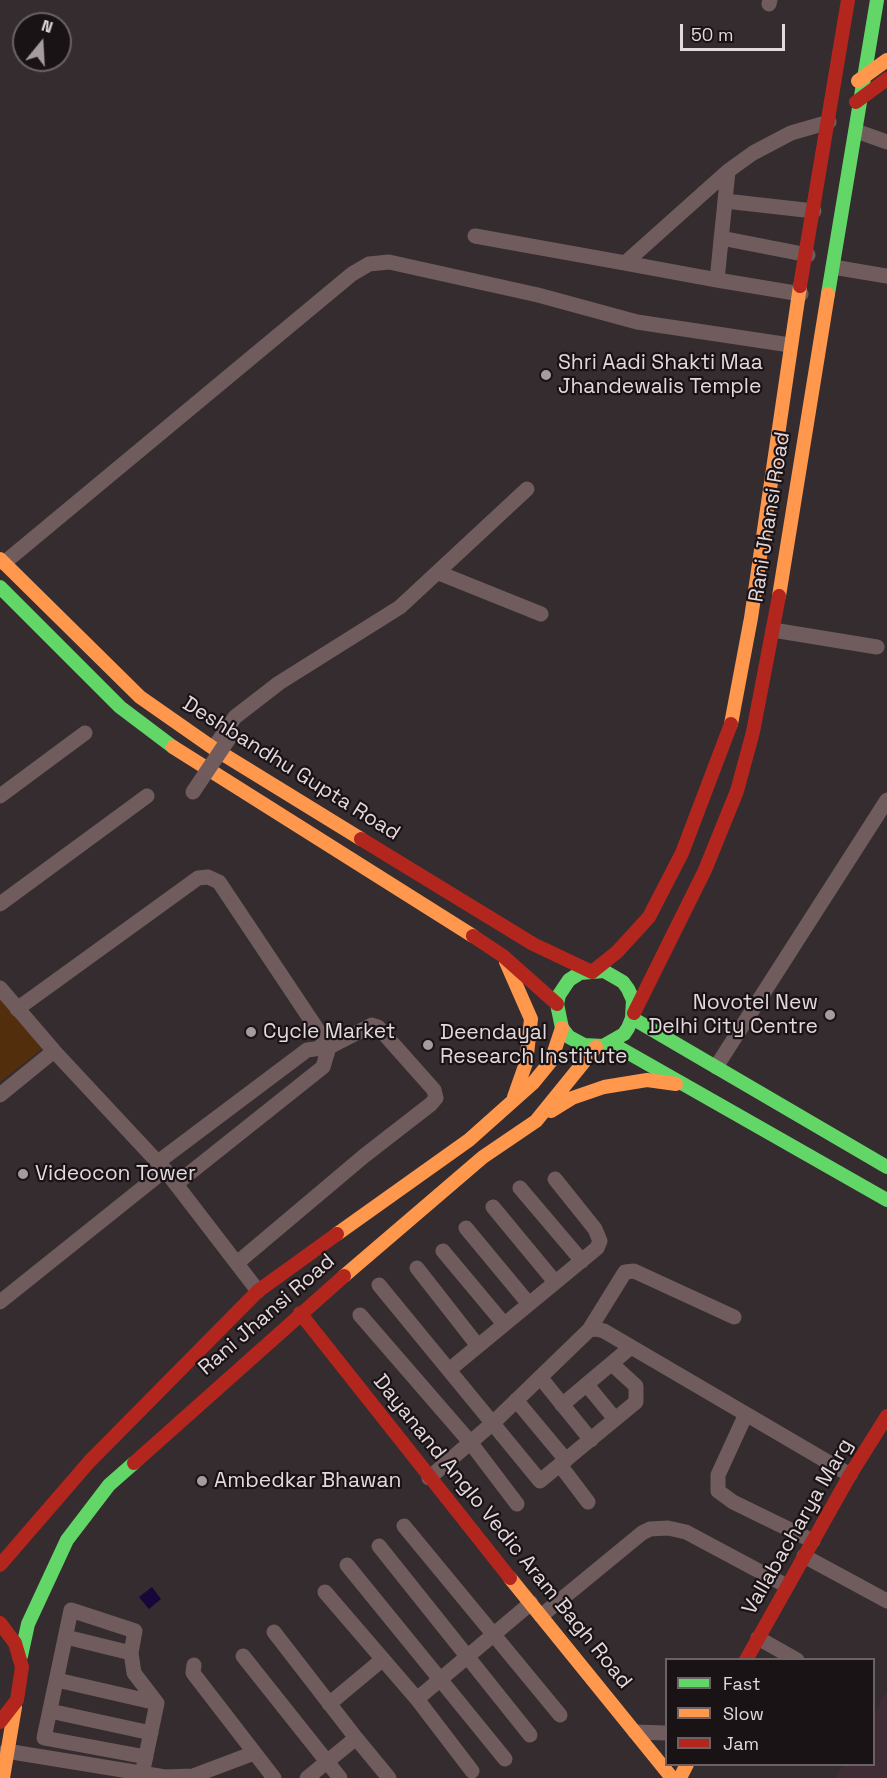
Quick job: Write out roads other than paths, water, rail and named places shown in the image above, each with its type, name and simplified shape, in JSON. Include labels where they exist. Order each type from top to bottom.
[{"type":"main road","name":"Rani Jhansi Road","points":[[592,972],[617,952],[649,917],[682,853],[730,730],[751,618],[790,345],[808,255],[848,0]]},
{"type":"main road","name":"Rani Jhansi Road","points":[[632,1018],[705,870],[737,791],[753,732],[773,630],[878,0]]},
{"type":"main road","points":[[833,99],[887,60]]},
{"type":"main road","points":[[829,122],[887,79]]},
{"type":"main road","name":"Deshbandhu Gupta Road","points":[[1,564],[140,697],[213,748],[533,944],[592,972]]},
{"type":"main road","name":"Deshbandhu Gupta Road","points":[[0,587],[120,707],[180,752],[228,784],[325,841],[503,956],[557,1004]]},
{"type":"main road","points":[[228,784],[239,764]]},
{"type":"main road","points":[[503,956],[531,1019],[526,1063],[513,1101]]},
{"type":"main road","points":[[580,973],[611,973],[623,982],[633,1000],[632,1018],[624,1034],[611,1043],[596,1047],[584,1045],[569,1036],[562,1028],[557,1004],[559,995],[569,980],[580,973]]},
{"type":"main road","points":[[632,1018],[887,1167]]},
{"type":"main road","name":"Rani Jhansi Road","points":[[0,1565],[89,1462],[258,1291],[469,1140],[533,1083],[550,1061],[562,1028]]},
{"type":"main road","points":[[611,1043],[887,1200]]},
{"type":"main road","name":"Rani Jhansi Road","points":[[3,1778],[6,1752],[22,1679],[21,1656],[28,1624],[67,1540],[109,1485],[300,1313],[483,1157],[536,1121],[596,1047]]},
{"type":"main road","points":[[536,1121],[572,1098],[604,1087],[647,1080],[688,1086]]},
{"type":"main road","name":"Dayanand Anglo Vedic Aram Bagh Road","points":[[300,1313],[429,1479],[672,1778]]},
{"type":"main road","name":"Vallabacharya Marg","points":[[747,1658],[850,1475],[887,1416]]},
{"type":"main road","points":[[0,1623],[15,1643],[21,1656]]},
{"type":"main road","points":[[0,1722],[17,1700]]},
{"type":"street","points":[[625,263],[728,171],[753,153],[791,133],[829,122]]},
{"type":"street","points":[[856,131],[887,141]]},
{"type":"street","points":[[717,280],[728,171]]},
{"type":"street","points":[[725,201],[814,211]]},
{"type":"street","points":[[475,236],[801,294]]},
{"type":"street","points":[[721,238],[808,255]]},
{"type":"street","points":[[1,564],[352,274],[369,264],[389,262],[527,292],[637,322],[790,345]]},
{"type":"street","points":[[833,267],[887,276]]},
{"type":"street","points":[[213,748],[235,717],[400,607],[527,489]]},
{"type":"street","points":[[439,573],[541,614]]},
{"type":"street","points":[[773,630],[877,647]]},
{"type":"street","points":[[0,796],[85,733]]},
{"type":"street","points":[[193,792],[232,734]]},
{"type":"street","points":[[0,904],[147,796]]},
{"type":"street","points":[[716,1067],[887,800]]},
{"type":"street","points":[[17,1009],[198,878],[208,877],[219,882],[329,1047]]},
{"type":"street","points":[[0,988],[54,1051],[162,1166],[258,1291]]},
{"type":"street","points":[[0,1302],[162,1166],[307,1050],[329,1047],[375,1025],[434,1090],[436,1098],[237,1263]]},
{"type":"street","points":[[176,1184],[323,1067],[329,1047]]},
{"type":"street","points":[[0,1095],[54,1051]]},
{"type":"street","points":[[449,1370],[597,1248],[599,1235],[555,1179]]},
{"type":"street","points":[[520,1188],[582,1261]]},
{"type":"street","points":[[493,1207],[555,1282]]},
{"type":"street","points":[[466,1228],[529,1304]]},
{"type":"street","points":[[443,1251],[504,1324]]},
{"type":"street","points":[[417,1268],[478,1346]]},
{"type":"street","points":[[429,1479],[494,1422],[589,1330],[625,1272],[634,1271],[734,1317]]},
{"type":"street","points":[[379,1285],[494,1422],[540,1481],[636,1402],[638,1395],[636,1386],[612,1364]]},
{"type":"street","points":[[360,1315],[470,1442],[517,1504]]},
{"type":"street","points":[[589,1330],[604,1331],[850,1475]]},
{"type":"street","points":[[562,1405],[631,1347]]},
{"type":"street","points":[[540,1377],[591,1440]]},
{"type":"street","points":[[587,1384],[615,1419]]},
{"type":"street","points":[[516,1400],[563,1463],[588,1503]]},
{"type":"street","points":[[746,1414],[718,1475],[718,1491],[733,1502],[813,1541]]},
{"type":"street","points":[[404,1526],[560,1715]]},
{"type":"street","points":[[541,1616],[642,1533],[650,1529],[668,1528],[686,1532],[787,1586]]},
{"type":"street","points":[[379,1546],[530,1735]]},
{"type":"street","points":[[804,1556],[887,1600]]},
{"type":"street","points":[[347,1565],[442,1678],[505,1759]]},
{"type":"street","points":[[325,1592],[417,1700],[472,1771]]},
{"type":"street","points":[[417,1700],[531,1603]]},
{"type":"street","points":[[146,1757],[44,1738],[71,1610],[135,1631],[131,1653],[139,1683],[157,1703]]},
{"type":"street","points":[[274,1632],[389,1778]]},
{"type":"street","points":[[66,1638],[131,1653]]},
{"type":"street","points":[[758,1638],[795,1658]]},
{"type":"street","points":[[243,1656],[340,1778]]},
{"type":"street","points":[[330,1704],[383,1659]]},
{"type":"street","points":[[194,1665],[193,1673],[274,1778]]},
{"type":"street","points":[[57,1680],[157,1703]]},
{"type":"street","points":[[142,1774],[157,1703]]},
{"type":"street","points":[[50,1711],[151,1733]]},
{"type":"street","points":[[635,1732],[665,1733]]},
{"type":"street","points":[[307,1778],[356,1738]]},
{"type":"street","points":[[6,1752],[165,1777],[193,1776],[254,1753]]},
{"type":"place","name":"Shri Aadi Shakti Maa Jhandewalis Temple","points":[[546,375]]},
{"type":"place","name":"Novotel New Delhi City Centre","points":[[830,1015]]},
{"type":"place","name":"Cycle Market","points":[[251,1032]]},
{"type":"place","name":"Deendayal Research Institute","points":[[428,1045]]},
{"type":"place","name":"Videocon Tower","points":[[23,1174]]},
{"type":"place","name":"Ambedkar Bhawan","points":[[202,1481]]}]
